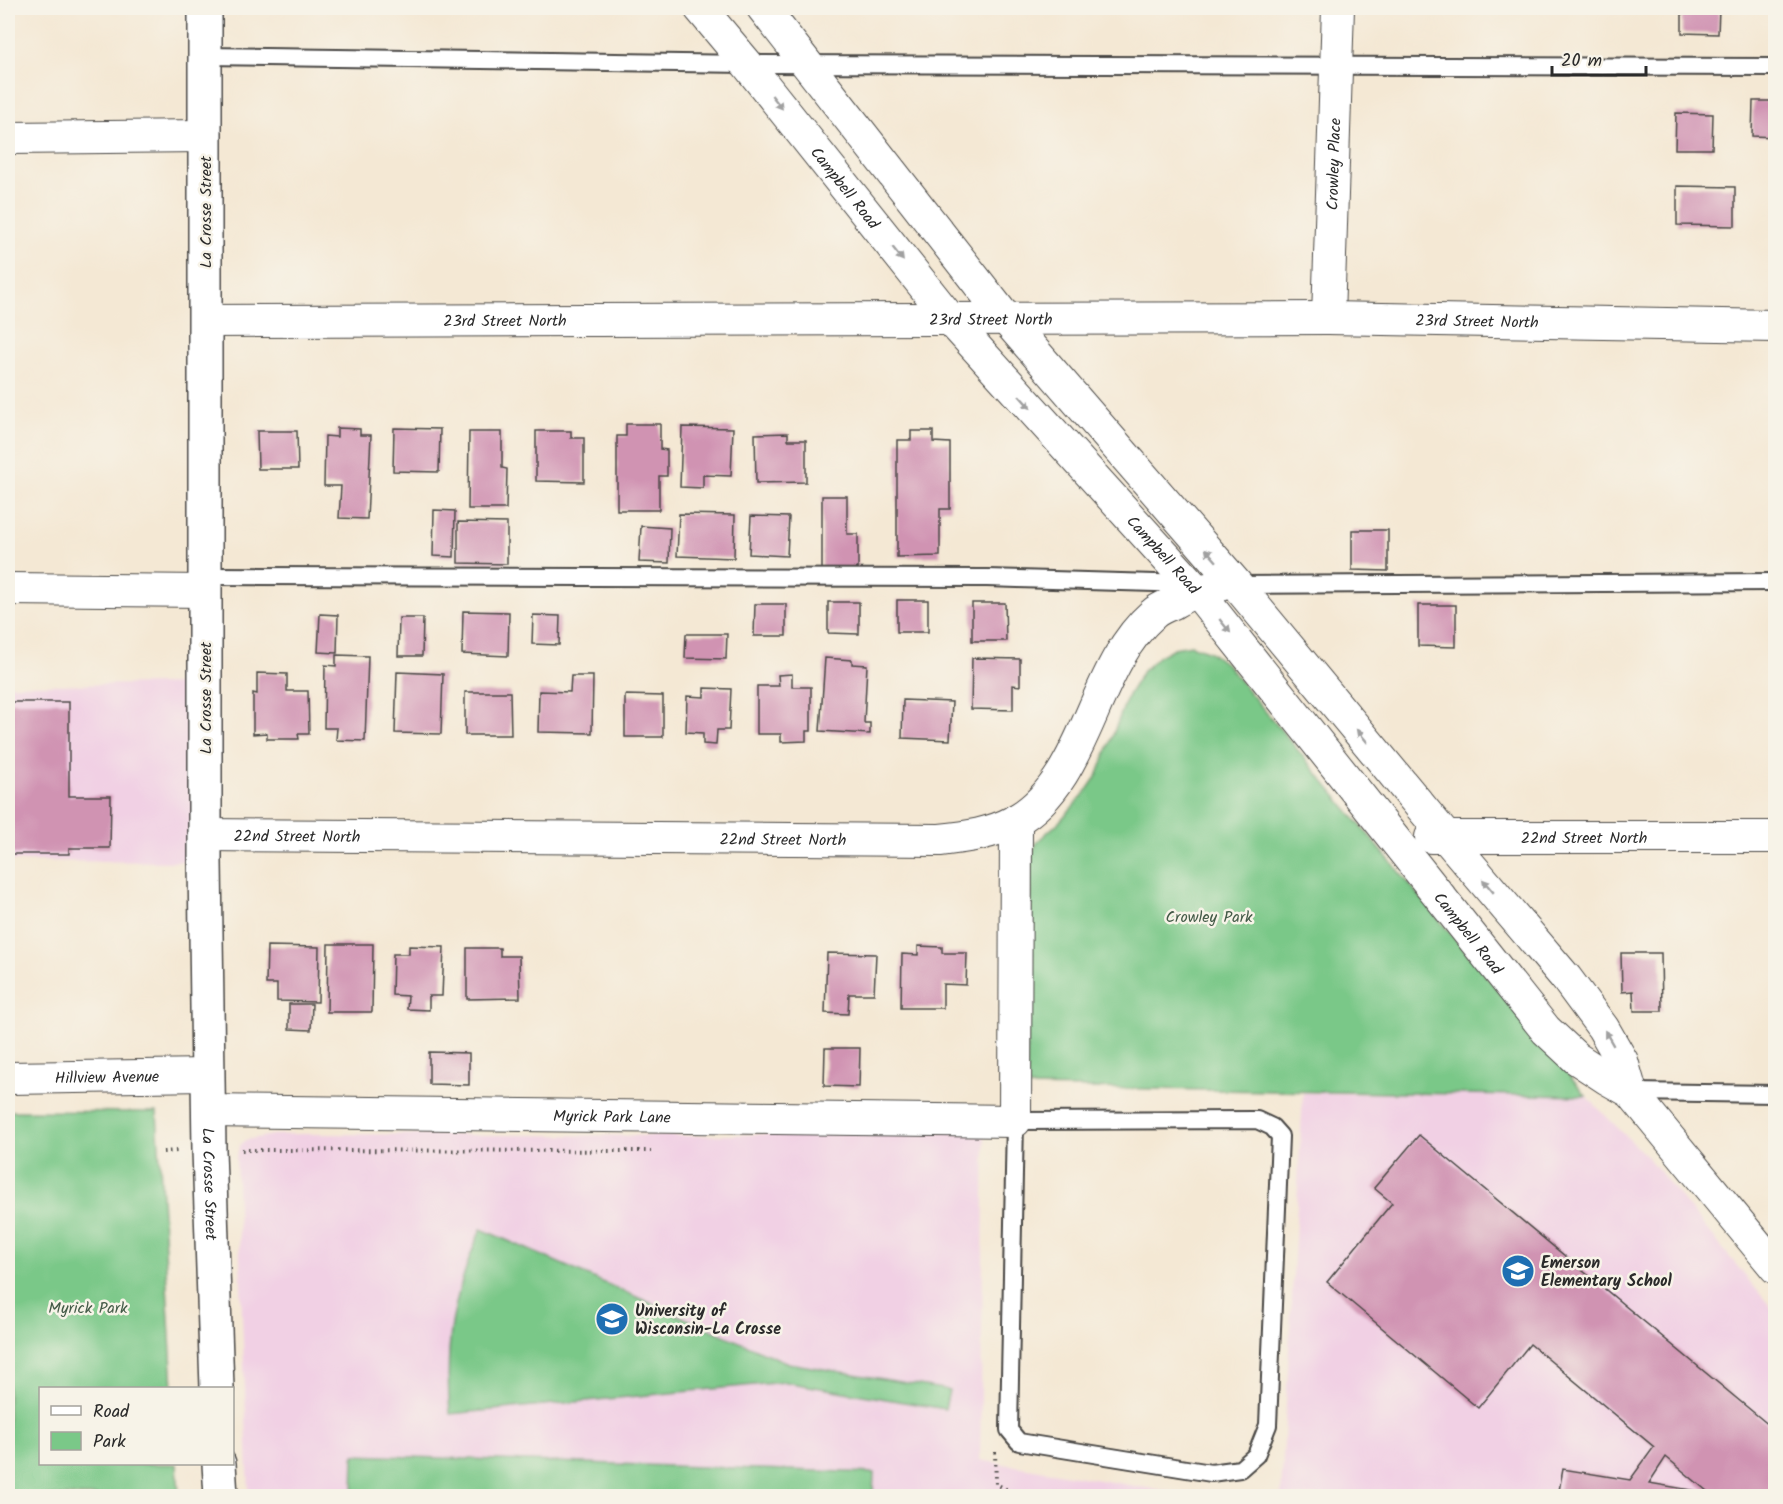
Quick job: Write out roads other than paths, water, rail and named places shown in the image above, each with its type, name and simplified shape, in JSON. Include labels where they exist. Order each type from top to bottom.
[{"type":"main road","name":"La Crosse Street","points":[[205,8],[205,835],[208,1112],[217,1387]]},
{"type":"main road","points":[[219,1465],[221,1497]]},
{"type":"street","name":"Campbell Road","points":[[700,8],[951,320],[1193,587],[1546,1030],[1576,1058],[1608,1080],[1631,1092],[1776,1268]]},
{"type":"street","name":"Campbell Road","points":[[763,8],[1007,320],[1237,585],[1566,978],[1603,1028],[1622,1061],[1631,1092]]},
{"type":"street","name":"Crowley Place","points":[[1328,318],[1338,8]]},
{"type":"street","points":[[8,138],[204,136]]},
{"type":"street","name":"23rd Street North","points":[[206,321],[1328,318],[1776,326]]},
{"type":"street","points":[[8,589],[205,584]]},
{"type":"street","name":"22nd Street North","points":[[205,835],[940,840],[981,835],[1016,820],[1040,802],[1063,774],[1106,680],[1123,651],[1154,613],[1193,587],[1237,585]]},
{"type":"street","points":[[1015,1121],[1016,820]]},
{"type":"street","name":"22nd Street North","points":[[1392,837],[1776,837]]},
{"type":"street","name":"Hillview Avenue","points":[[8,1078],[208,1076]]},
{"type":"street","name":"Myrick Park Lane","points":[[208,1112],[1015,1121]]},
{"type":"lane","points":[[204,56],[747,64],[1776,68]]},
{"type":"lane","points":[[205,584],[975,578],[1193,587]]},
{"type":"lane","points":[[1237,585],[1776,582]]},
{"type":"lane","points":[[1631,1092],[1776,1094]]},
{"type":"lane","points":[[1257,1120],[1272,1127],[1280,1136],[1268,1425],[1256,1455],[1240,1469],[1210,1473],[1030,1444],[1019,1442],[1009,1430],[1015,1121],[1257,1120]]},
{"type":"place","name":"Emerson Elementary School","points":[[1518,1271]]},
{"type":"place","name":"University of Wisconsin-La Crosse","points":[[612,1319]]},
{"type":"park label","name":"Crowley Park","points":[[1209,916]]},
{"type":"park label","name":"Myrick Park","points":[[88,1307]]}]
